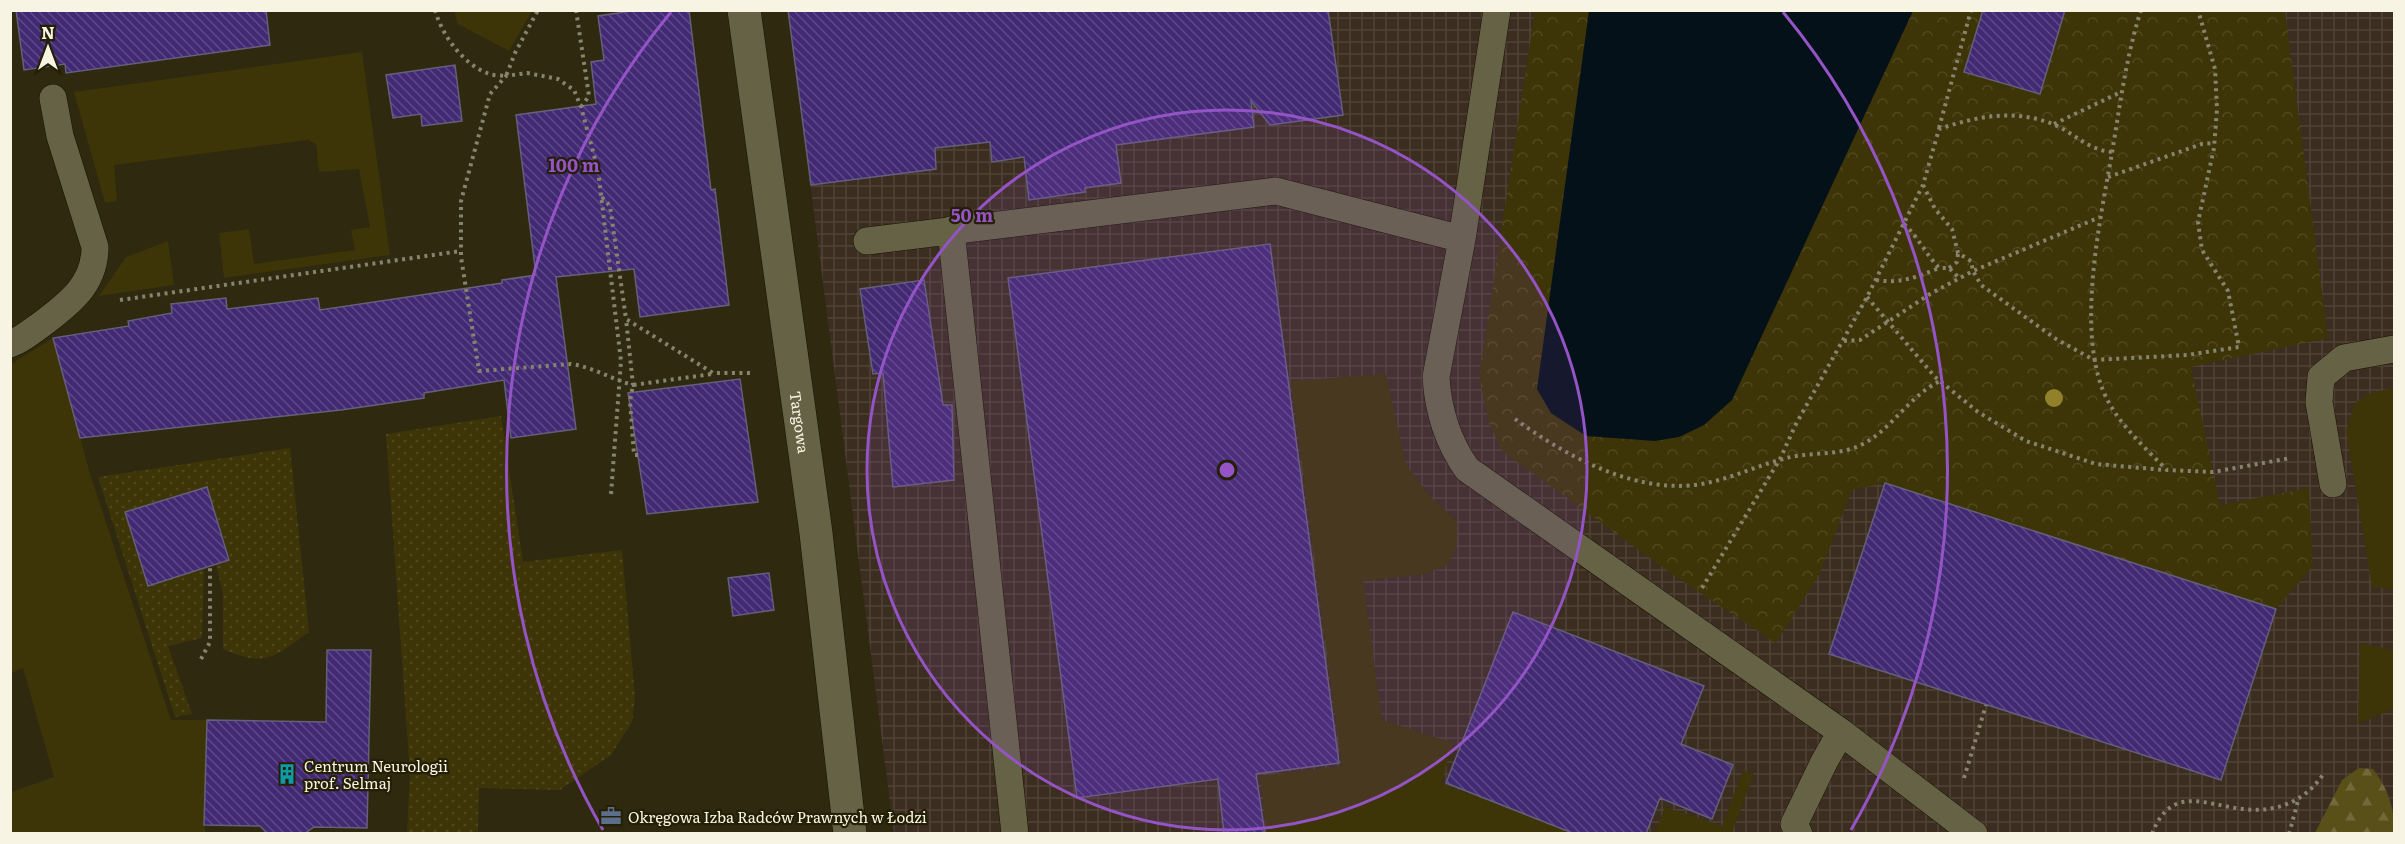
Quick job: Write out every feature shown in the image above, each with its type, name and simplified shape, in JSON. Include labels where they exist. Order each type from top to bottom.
[{"type":"street","name":"Targowa","points":[[744,10],[816,533],[850,834]]},
{"type":"lane","points":[[1497,10],[1462,239],[1436,377],[1437,398],[1454,450],[1467,469],[1841,732],[1974,834]]},
{"type":"lane","points":[[10,344],[74,299],[92,272],[94,247],[60,136],[53,98]]},
{"type":"lane","points":[[867,241],[1276,191],[1462,239]]},
{"type":"lane","points":[[951,230],[1015,834]]},
{"type":"lane","points":[[2333,484],[2319,402],[2320,377],[2344,358],[2394,349]]},
{"type":"lane","points":[[1799,834],[1794,824],[1841,732]]},
{"type":"path","points":[[435,10],[440,29],[461,54],[487,73],[506,76],[527,73],[558,79],[574,90],[598,170],[621,361],[611,494]]},
{"type":"path","points":[[538,10],[515,53],[506,76],[490,94],[479,127],[461,201],[461,251],[479,371],[571,364],[582,365],[633,385],[713,374],[756,373]]},
{"type":"path","points":[[1683,620],[1780,459],[1796,424],[1876,280],[1923,185],[1971,10]]},
{"type":"path","points":[[2141,10],[2121,92],[2100,217],[2092,282],[2094,360],[2107,400],[2125,426],[2167,470]]},
{"type":"path","points":[[1958,253],[1971,261],[1973,271],[1981,285],[2056,339],[2094,360],[2187,355],[2239,347],[2228,291],[2202,250],[2198,222],[2214,143],[2217,109],[2215,69],[2198,10]]},
{"type":"path","points":[[577,11],[589,96],[580,107]]},
{"type":"path","points":[[2054,124],[2121,92]]},
{"type":"path","points":[[1939,129],[1969,119],[2005,113],[2054,124],[2100,151],[2112,152]]},
{"type":"path","points":[[2107,177],[2202,144],[2214,143]]},
{"type":"path","points":[[1876,280],[1901,281],[1939,268],[1949,268],[1957,262],[1958,253],[1952,228],[1935,209],[1923,185]]},
{"type":"path","points":[[602,197],[610,206],[626,319],[633,385],[630,401],[634,455],[638,455]]},
{"type":"path","points":[[1843,341],[1860,340],[1887,321],[1973,271],[2100,217]]},
{"type":"path","points":[[1904,224],[1917,236],[1926,254],[1939,268]]},
{"type":"path","points":[[61,309],[461,251]]},
{"type":"path","points":[[1949,268],[1959,278]]},
{"type":"path","points":[[1867,297],[1940,381],[1978,412],[2026,441],[2097,464],[2213,472],[2327,451]]},
{"type":"path","points":[[626,319],[713,374]]},
{"type":"path","points":[[1515,419],[1536,434],[1618,476],[1645,482],[1695,485],[1747,473],[1780,459],[1805,453],[1839,453],[1863,444],[1916,397],[1940,381]]},
{"type":"path","points":[[201,659],[210,642],[210,567]]},
{"type":"path","points":[[1962,785],[1986,705]]},
{"type":"path","points":[[2152,834],[2157,821],[2169,807],[2186,800],[2206,801],[2245,810],[2281,807],[2299,800],[2313,790],[2324,773]]},
{"type":"path","points":[[2289,834],[2299,800]]},
{"type":"shaded area","points":[[788,11],[2394,11],[2394,833],[894,833]]},
{"type":"shaded area","points":[[1589,11],[1913,11],[1732,400],[1704,425],[1679,437],[1655,441],[1586,436],[1551,413],[1537,389]]},
{"type":"green space","points":[[454,10],[532,11],[509,51],[458,24]]},
{"type":"green space","points":[[1535,11],[2285,11],[2328,338],[2191,367],[2220,505],[2309,488],[2313,566],[2276,609],[1885,483],[1852,490],[1820,573],[1776,643],[1672,574],[1502,451],[1489,423],[1479,376]]},
{"type":"green space","points":[[362,52],[390,255],[224,278],[219,233],[249,229],[254,264],[355,250],[351,230],[370,227],[359,169],[319,172],[316,144],[308,140],[114,165],[117,201],[105,203],[74,92]]},
{"type":"green space","points":[[168,241],[174,285],[99,296],[126,257]]},
{"type":"green space","points":[[53,338],[90,474],[171,720],[207,720],[205,833],[11,833],[11,792],[54,777],[23,668],[11,673],[11,364]]},
{"type":"green space","points":[[1386,374],[1406,465],[1430,496],[1457,521],[1457,546],[1449,564],[1426,574],[1363,581],[1382,720],[1453,743],[1441,783],[1574,833],[1267,833],[1260,776],[1342,766],[1291,381]]},
{"type":"green space","points":[[2394,388],[2394,590],[2372,587],[2346,431],[2355,403],[2373,392]]},
{"type":"green space","points":[[501,416],[523,562],[622,550],[635,697],[632,722],[611,755],[560,790],[479,788],[478,833],[407,833],[410,774],[386,434]]},
{"type":"green space","points":[[290,448],[309,632],[287,648],[269,657],[250,658],[223,649],[223,594],[216,565],[230,560],[207,487],[126,512],[148,585],[204,569],[202,638],[168,646],[192,714],[175,717],[98,477]]},
{"type":"green space","points":[[2360,643],[2394,650],[2394,709],[2358,724]]},
{"type":"green space","points":[[2359,768],[2373,769],[2383,784],[2392,807],[2394,833],[2315,833],[2342,780]]},
{"type":"green space","points":[[1743,771],[1754,773],[1732,833],[1655,833],[1665,807],[1722,826]]},
{"type":"building","points":[[16,10],[266,10],[270,45],[66,73],[65,64],[24,70]]},
{"type":"building","points":[[639,10],[689,10],[711,190],[715,189],[729,305],[640,317],[634,269],[556,277],[576,429],[511,438],[504,380],[424,393],[424,398],[341,410],[80,438],[53,338],[129,326],[128,321],[172,313],[171,304],[226,298],[227,309],[318,298],[320,310],[502,283],[502,280],[536,275],[516,115],[596,104],[591,62],[604,60],[598,16]]},
{"type":"building","points":[[788,10],[1328,10],[1343,115],[1270,125],[1251,101],[1254,127],[1116,145],[1121,183],[1085,188],[1085,192],[1029,200],[1024,157],[992,162],[990,142],[935,148],[936,169],[811,185]]},
{"type":"building","points":[[1983,10],[2065,10],[2040,94],[1964,72]]},
{"type":"building","points":[[455,65],[462,121],[422,126],[421,114],[393,118],[386,75]]},
{"type":"building","points":[[1270,244],[1339,763],[1256,774],[1265,834],[1224,834],[1218,779],[1077,798],[1008,278]]},
{"type":"building","points":[[924,280],[943,405],[952,405],[954,480],[893,487],[883,373],[873,374],[860,289]]},
{"type":"building","points":[[740,379],[758,502],[647,514],[628,393]]},
{"type":"building","points":[[1885,483],[2276,609],[2221,780],[1829,654]]},
{"type":"building","points":[[207,487],[229,560],[148,586],[125,512]]},
{"type":"building","points":[[769,573],[774,610],[733,616],[728,578]]},
{"type":"building","points":[[1513,612],[1704,686],[1681,744],[1733,765],[1712,819],[1660,798],[1646,834],[1575,834],[1446,783]]},
{"type":"building","name":"Centrum Neurologii prof. Selmaj","points":[[327,650],[371,650],[367,828],[314,827],[304,834],[268,834],[260,826],[204,825],[207,720],[326,722]]},
{"type":"place","name":"Centrum Neurologii prof. Selmaj","points":[[287,774]]},
{"type":"place","name":"Okręgowa Izba Radców Prawnych w Łodzi","points":[[611,816]]}]
